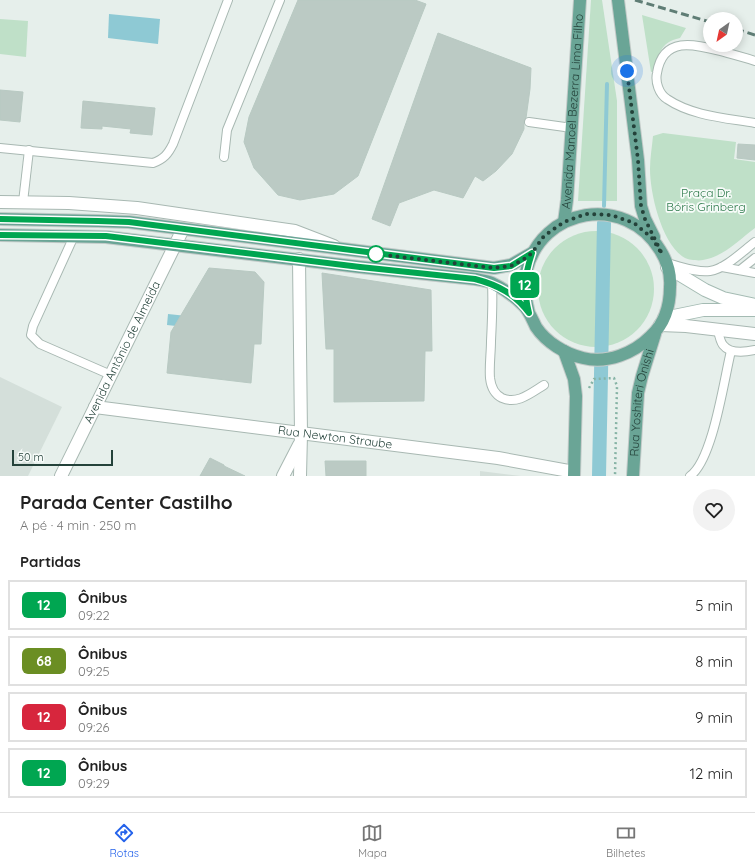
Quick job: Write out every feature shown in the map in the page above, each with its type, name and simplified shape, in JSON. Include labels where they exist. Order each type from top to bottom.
[{"type":"main road","name":"Avenida Manoel Bezerra Lima Filho","points":[[564,222],[567,200],[580,0]]},
{"type":"main road","points":[[618,0],[638,160],[641,206],[645,219],[665,261]]},
{"type":"main road","points":[[529,313],[524,293],[526,273],[532,253],[544,236],[564,222],[586,214],[611,215],[634,223],[652,238],[665,261]]},
{"type":"main road","points":[[0,219],[114,221],[494,268],[511,266],[532,253]]},
{"type":"main road","points":[[0,235],[106,236],[475,279],[492,283],[517,299],[529,313],[537,328],[547,340],[564,351],[583,358],[601,360],[623,355],[642,346],[660,325]]},
{"type":"main road","name":"Rua Yoshiteri Onishi","points":[[632,476],[638,394],[642,376],[670,299],[671,279],[665,261]]},
{"type":"main road","points":[[564,351],[574,379],[576,396],[574,474]]},
{"type":"street","points":[[0,202],[69,203],[129,208],[206,218],[295,231],[344,249]]},
{"type":"street","name":"Avenida Antônio de Almeida","points":[[61,476],[183,229]]},
{"type":"street","points":[[299,259],[300,476]]},
{"type":"street","points":[[665,261],[705,290],[723,298],[755,305]]},
{"type":"street","points":[[660,325],[703,310],[755,310]]},
{"type":"street","points":[[660,325],[686,326],[755,334]]},
{"type":"street","name":"Rua Newton Straube","points":[[95,407],[301,438],[498,458],[574,474]]},
{"type":"street","points":[[283,476],[301,438]]},
{"type":"lane","points":[[0,148],[153,163],[160,161],[167,156],[179,129],[228,0]]},
{"type":"lane","points":[[224,157],[227,130],[280,0]]},
{"type":"lane","points":[[755,61],[698,45],[685,44],[673,48],[664,55],[658,65],[656,78],[657,86],[665,98],[678,106],[698,112],[755,123]]},
{"type":"lane","points":[[529,122],[572,128]]},
{"type":"lane","points":[[23,202],[29,150]]},
{"type":"lane","points":[[74,236],[33,326],[31,335],[40,344],[111,375]]},
{"type":"lane","points":[[665,261],[690,269],[711,271],[722,267],[755,242]]},
{"type":"lane","points":[[740,270],[755,258]]},
{"type":"lane","points":[[722,267],[755,273]]},
{"type":"lane","points":[[492,283],[493,309],[490,378],[492,389],[497,395],[508,400],[518,399],[544,385]]},
{"type":"lane","points":[[718,330],[724,347],[731,351],[743,352],[755,350]]},
{"type":"lane","points":[[690,476],[705,456],[713,432],[731,351]]},
{"type":"path","points":[[589,394],[589,386],[594,379],[614,378],[617,386],[615,476]]},
{"type":"shaded area","points":[[0,377],[62,407],[28,476],[0,476]]},
{"type":"shaded area","points":[[480,471],[521,476],[480,476]]},
{"type":"green space","points":[[591,0],[602,0],[617,101],[617,201],[578,201]]},
{"type":"green space","points":[[642,15],[686,28],[680,38],[673,40],[664,46],[655,71],[651,72]]},
{"type":"green space","points":[[0,19],[28,21],[26,57],[0,54]]},
{"type":"green space","name":"Praça Dr. Bóris Grinberg","points":[[663,133],[736,142],[734,159],[755,162],[755,228],[724,252],[701,260],[691,260],[685,258],[670,242],[664,231],[652,192],[650,169],[653,136]]},
{"type":"green space","points":[[596,231],[607,232],[618,236],[637,248],[649,267],[653,278],[653,300],[649,311],[637,330],[618,342],[607,346],[596,347],[585,346],[574,342],[555,330],[543,311],[539,300],[538,289],[539,278],[543,267],[555,248],[574,236],[585,232]]},
{"type":"water","points":[[109,14],[160,19],[158,44],[108,38]]},
{"type":"water","points":[[168,314],[187,316],[185,327],[167,325]]},
{"type":"building","points":[[298,0],[415,0],[426,4],[358,176],[334,194],[300,200],[278,195],[254,168],[244,142],[249,117]]},
{"type":"building","points":[[438,33],[531,68],[530,89],[524,129],[512,154],[496,171],[483,181],[475,176],[463,198],[434,190],[399,203],[390,226],[372,219]]},
{"type":"building","points":[[0,90],[23,92],[20,122],[0,120]]},
{"type":"building","points":[[83,101],[155,108],[152,135],[130,133],[131,129],[102,126],[102,129],[81,128]]},
{"type":"building","points":[[738,144],[755,145],[755,160],[737,158]]},
{"type":"building","points":[[209,268],[255,272],[264,282],[261,344],[254,344],[251,383],[167,373],[171,332]]},
{"type":"building","points":[[322,273],[431,290],[432,351],[425,351],[424,401],[334,402],[334,349],[326,349]]},
{"type":"building","points":[[210,458],[224,466],[245,476],[200,476]]},
{"type":"building","points":[[325,461],[366,461],[366,476],[326,476]]},
{"type":"waterway","points":[[604,206],[607,84]]},
{"type":"waterway","points":[[599,476],[604,223]]},
{"type":"railway","points":[[635,0],[703,20]]},
{"type":"railway","points":[[743,31],[755,35]]},
{"type":"bus line","name":"12","points":[[0,219],[129,222],[494,268],[511,266],[532,253],[526,273],[524,293],[529,313],[522,304],[511,295],[492,283],[475,279],[360,267],[106,236],[0,235]]},
{"type":"route","points":[[376,254],[494,268],[511,266],[532,253],[544,236],[564,222],[586,214],[611,215],[634,223],[652,238],[662,254],[645,219],[641,206],[638,160],[627,71]]}]
